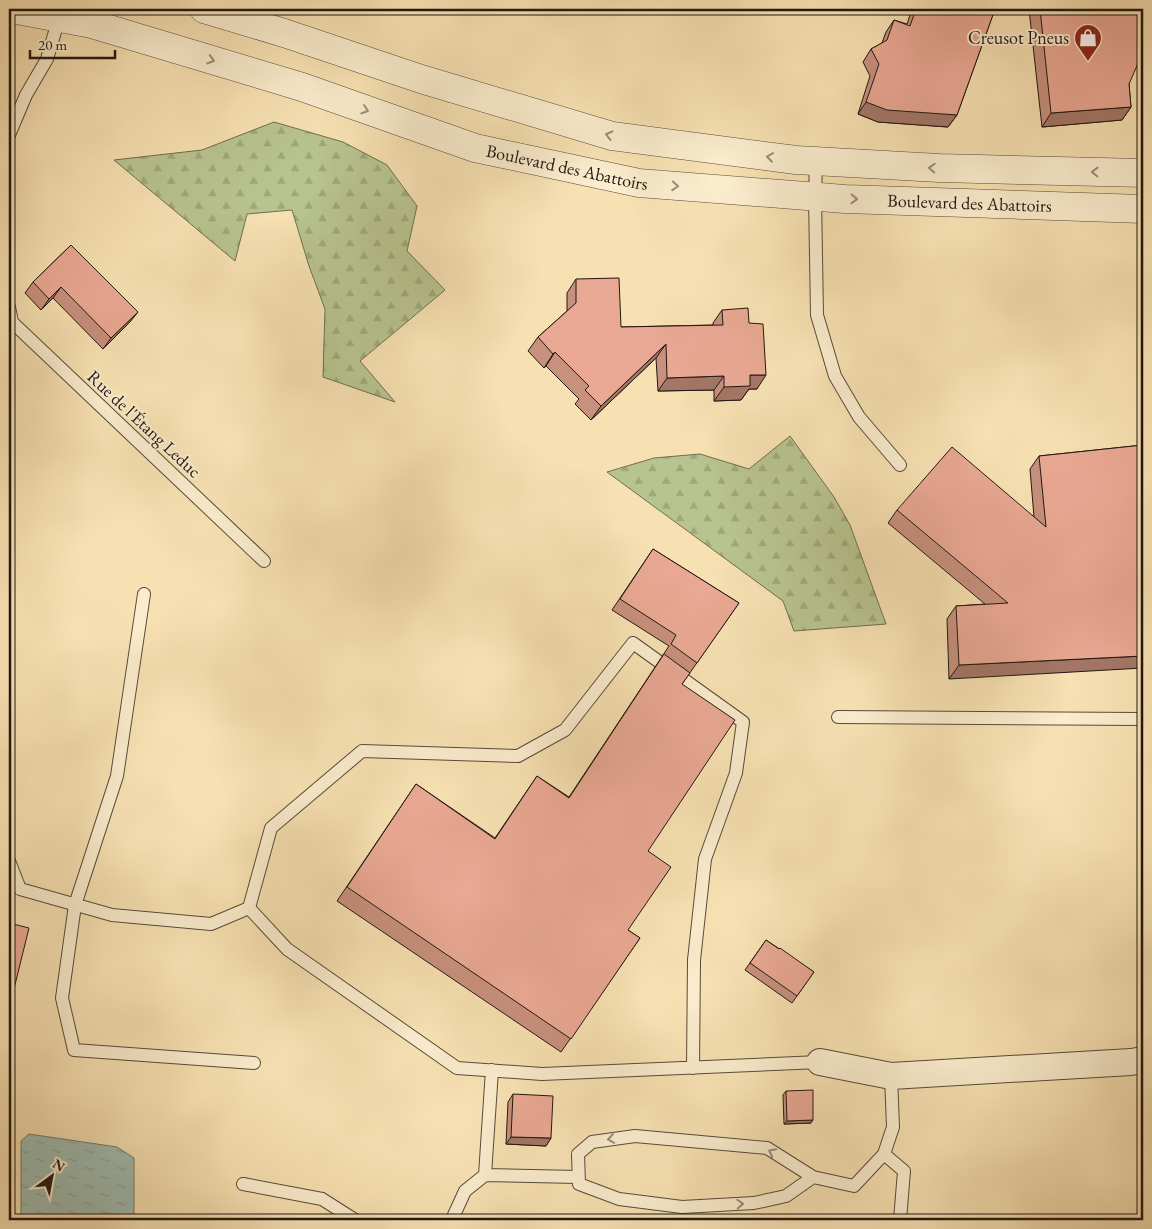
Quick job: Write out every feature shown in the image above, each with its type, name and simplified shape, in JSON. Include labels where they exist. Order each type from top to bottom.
[{"type":"street","name":"Boulevard des Abattoirs","points":[[11,9],[92,24],[302,87],[475,148],[639,183],[815,196],[1143,209]]},
{"type":"street","name":"Boulevard des Abattoirs","points":[[206,9],[421,79],[612,136],[816,162],[938,168],[1143,173]]},
{"type":"street","points":[[820,1062],[891,1076],[1143,1060]]},
{"type":"lane","points":[[9,134],[26,94],[47,59],[59,18]]},
{"type":"lane","points":[[816,162],[817,315],[834,376],[859,417],[900,465]]},
{"type":"lane","name":"Rue de l'Étang Leduc","points":[[9,307],[12,322],[264,562]]},
{"type":"lane","points":[[144,594],[117,776],[75,905],[62,998],[74,1050],[254,1063]]},
{"type":"lane","points":[[249,908],[272,828],[362,751],[518,756],[565,730],[633,643],[743,722],[736,773],[705,859],[694,960],[693,1068]]},
{"type":"lane","points":[[838,717],[1143,719]]},
{"type":"lane","points":[[9,861],[20,889],[112,915],[212,924],[249,908]]},
{"type":"lane","points":[[249,908],[287,949],[457,1068],[542,1074],[820,1062]]},
{"type":"lane","points":[[485,1175],[492,1070]]},
{"type":"lane","points":[[813,1177],[786,1196],[754,1204],[682,1207],[618,1199],[579,1184],[578,1154],[592,1142],[635,1136],[767,1148],[813,1177],[854,1186],[884,1154],[893,1127],[891,1076]]},
{"type":"lane","points":[[884,1154],[904,1170],[900,1220]]},
{"type":"lane","points":[[454,1220],[454,1214],[465,1190],[485,1175],[578,1176]]},
{"type":"lane","points":[[243,1184],[322,1198],[355,1220]]},
{"type":"green space","points":[[274,122],[343,142],[387,165],[417,206],[407,251],[445,290],[360,361],[395,402],[323,377],[325,309],[309,266],[292,210],[247,214],[235,261],[114,160],[202,150]]},
{"type":"green space","points":[[790,436],[834,497],[850,525],[886,624],[794,631],[783,601],[607,472],[654,458],[700,454],[749,469]]},
{"type":"water","points":[[29,1134],[117,1147],[134,1158],[134,1220],[21,1220],[21,1141]]},
{"type":"building","points":[[916,9],[995,9],[957,115],[887,110],[866,102],[879,64],[871,49],[887,40],[894,20],[910,26]]},
{"type":"building","points":[[1040,9],[1143,9],[1143,52],[1129,84],[1131,107],[1051,113]]},
{"type":"building","points":[[71,245],[138,312],[111,338],[61,287],[49,299],[33,282]]},
{"type":"building","points":[[619,278],[621,327],[723,325],[722,310],[748,308],[749,323],[763,324],[766,375],[750,375],[750,386],[724,387],[724,376],[667,378],[666,344],[601,406],[585,390],[589,386],[555,352],[553,354],[538,337],[576,303],[576,279]]},
{"type":"building","points":[[1143,445],[1143,656],[959,665],[956,606],[1008,603],[897,510],[952,447],[1046,527],[1039,456]]},
{"type":"building","points":[[653,549],[739,603],[697,663],[671,644],[676,635],[620,599]]},
{"type":"building","points":[[664,654],[690,673],[682,684],[735,720],[648,851],[671,867],[628,930],[640,938],[571,1039],[347,887],[416,784],[495,839],[537,776],[569,798]]},
{"type":"building","points":[[9,923],[29,928],[9,1009]]},
{"type":"building","points":[[766,940],[814,972],[797,996],[750,963]]},
{"type":"building","points":[[813,1090],[813,1120],[787,1121],[786,1091]]},
{"type":"building","points":[[513,1094],[553,1096],[551,1138],[511,1137]]},
{"type":"place","name":"Creusot Pneus","points":[[1088,62]]}]
